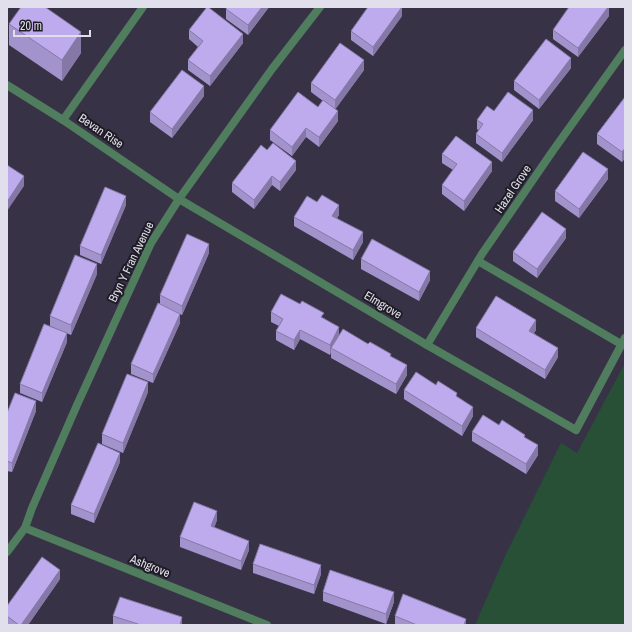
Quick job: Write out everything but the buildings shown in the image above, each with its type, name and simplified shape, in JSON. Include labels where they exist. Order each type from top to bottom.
[{"type":"street","points":[[63,120],[143,7]]},
{"type":"street","name":"Bryn Y Fran Avenue","points":[[7,552],[25,528],[32,508],[74,412],[151,243],[180,198],[272,69],[320,7]]},
{"type":"street","name":"Hazel Grove","points":[[427,345],[478,261],[561,139],[625,50]]},
{"type":"street","name":"Bevan Rise","points":[[7,86],[63,120],[180,198]]},
{"type":"street","name":"Elmgrove","points":[[180,198],[427,345],[576,430],[623,341]]},
{"type":"street","points":[[478,261],[623,341]]},
{"type":"street","name":"Ashgrove","points":[[25,528],[267,625]]},
{"type":"green space","points":[[625,363],[625,625],[475,625],[506,554],[561,443],[577,453]]}]
